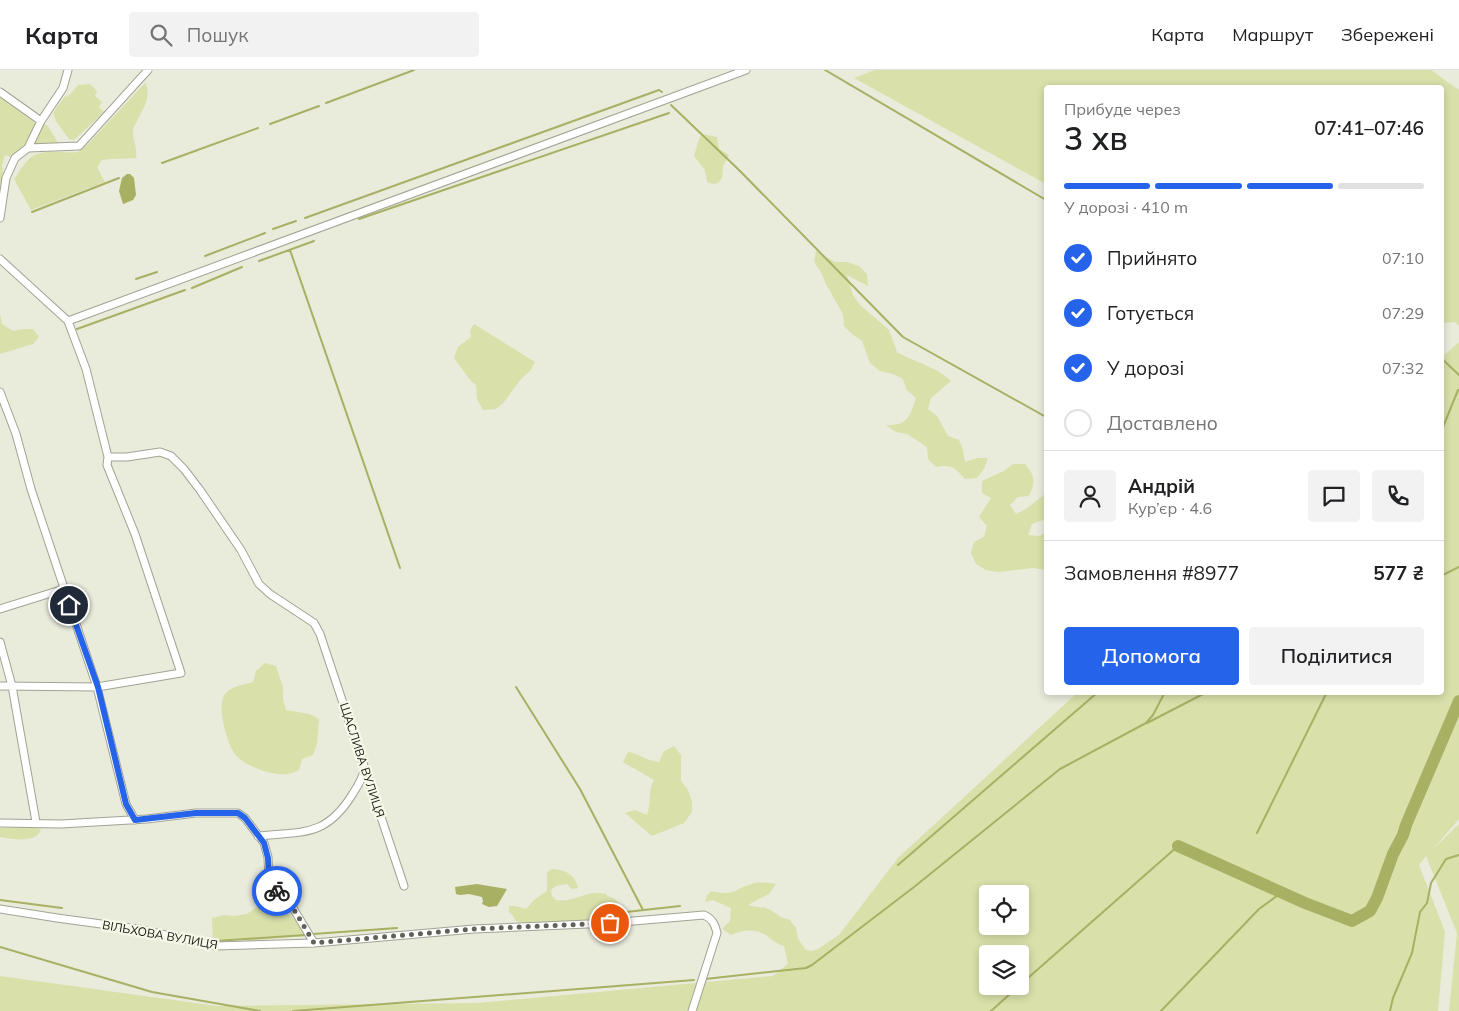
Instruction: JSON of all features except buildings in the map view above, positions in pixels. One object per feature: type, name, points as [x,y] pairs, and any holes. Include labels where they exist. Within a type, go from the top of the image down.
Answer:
[{"type":"street","points":[[0,218],[6,178],[15,158],[28,148],[41,121],[63,88],[68,70]]},
{"type":"street","points":[[28,148],[78,146],[148,70]]},
{"type":"street","points":[[68,321],[746,70]]},
{"type":"street","points":[[0,92],[41,121]]},
{"type":"street","points":[[0,259],[68,321],[86,369],[108,457],[107,465],[135,534],[181,673],[98,687],[0,686]]},
{"type":"street","points":[[0,392],[16,434],[31,489],[98,687],[126,804],[135,820]]},
{"type":"street","name":"ЩАСЛИВА ВУЛИЦЯ","points":[[108,457],[126,457],[160,452],[170,456],[184,469],[200,490],[241,550],[259,584],[270,594],[314,623],[320,634],[404,886]]},
{"type":"street","points":[[0,609],[64,589]]},
{"type":"street","points":[[0,642],[12,686],[36,822]]},
{"type":"street","points":[[258,836],[307,832],[329,823],[363,778],[364,768]]},
{"type":"street","points":[[0,823],[36,822],[61,824],[135,820],[196,813],[238,813],[245,818],[264,843],[268,858],[269,880],[278,893],[293,908],[314,943]]},
{"type":"street","name":"ВІЛЬХОВА ВУЛИЦЯ","points":[[0,909],[138,929],[216,946],[314,943],[474,929],[610,923],[704,915],[714,923],[717,934],[692,1011]]},
{"type":"shaded area","points":[[875,70],[1431,70],[1459,90],[1459,326],[1455,322],[1444,323],[1444,85],[1044,85],[1044,183],[854,78]]},
{"type":"shaded area","points":[[145,83],[148,94],[147,99],[133,130],[136,158],[102,160],[97,167],[105,182],[31,210],[14,179],[26,162],[33,156],[45,152],[78,152],[88,144]]},
{"type":"shaded area","points":[[90,84],[97,91],[95,96],[102,102],[99,107],[104,112],[74,140],[69,139],[56,121],[53,113],[65,96],[68,97],[78,85]]},
{"type":"shaded area","points":[[0,96],[40,127],[44,124],[48,126],[58,143],[26,148],[11,157],[5,155],[2,166],[4,183],[0,184]]},
{"type":"shaded area","points":[[702,134],[717,137],[719,149],[729,155],[723,166],[722,178],[718,183],[707,182],[705,170],[694,156]]},
{"type":"shaded area","points":[[127,174],[134,178],[136,195],[133,200],[123,204],[119,191],[122,178]]},
{"type":"shaded area","points":[[816,251],[835,262],[847,262],[859,266],[867,274],[868,286],[847,275],[853,295],[860,305],[889,330],[897,352],[932,368],[951,381],[931,398],[928,409],[937,416],[948,436],[959,440],[965,462],[977,458],[988,458],[984,469],[977,478],[965,479],[952,467],[936,467],[928,459],[927,447],[907,434],[896,432],[886,425],[904,422],[910,415],[916,398],[907,390],[903,379],[880,371],[870,363],[862,341],[844,326],[843,314],[814,262]]},
{"type":"shaded area","points":[[0,314],[2,324],[13,331],[33,329],[39,337],[33,344],[0,354]]},
{"type":"shaded area","points":[[474,324],[535,362],[530,371],[496,409],[483,410],[477,399],[476,385],[469,379],[454,358],[458,347],[471,337],[470,330]]},
{"type":"shaded area","points":[[1459,342],[1459,819],[1433,849],[1459,824],[1459,1011],[1449,1011],[1457,933],[1426,856],[1419,865],[1445,932],[1438,1011],[0,1011],[0,976],[217,1006],[478,1003],[773,976],[788,964],[784,946],[763,933],[754,931],[745,931],[731,935],[722,929],[730,921],[731,908],[713,900],[705,902],[707,895],[712,891],[726,893],[755,883],[776,884],[769,894],[748,905],[766,908],[789,919],[796,928],[798,939],[806,950],[818,949],[839,935],[898,858],[1075,695],[1444,695],[1444,355]]},
{"type":"shaded area","points":[[1013,464],[1025,464],[1031,472],[1033,479],[1033,486],[1029,496],[1018,497],[1010,505],[1016,514],[1026,509],[1044,495],[1044,520],[1032,524],[1028,535],[1040,536],[1044,533],[1044,570],[1033,568],[998,572],[986,570],[976,564],[971,553],[974,542],[984,537],[987,526],[979,517],[991,498],[982,493],[982,481],[1004,471]]},
{"type":"shaded area","points":[[265,663],[276,666],[283,687],[283,699],[286,710],[309,714],[319,719],[317,744],[313,755],[302,759],[299,770],[289,774],[267,772],[239,758],[229,743],[224,726],[222,703],[224,695],[233,688],[253,682],[256,671]]},
{"type":"shaded area","points":[[674,746],[681,755],[681,781],[688,790],[692,801],[692,812],[684,823],[652,836],[625,813],[635,810],[647,815],[654,780],[623,762],[628,752],[659,762],[664,751]]},
{"type":"shaded area","points":[[0,828],[41,829],[35,837],[17,839],[0,837]]},
{"type":"shaded area","points":[[552,869],[561,870],[572,876],[578,888],[572,889],[567,884],[556,886],[551,890],[552,896],[556,900],[569,900],[592,893],[606,894],[617,901],[621,912],[629,917],[617,920],[594,918],[582,921],[537,925],[516,921],[509,912],[509,906],[526,909],[534,900],[547,891],[547,872]]},
{"type":"shaded area","points":[[477,884],[507,889],[497,906],[489,907],[482,904],[482,897],[456,894],[455,887]]},
{"type":"shaded area","points":[[272,905],[296,920],[305,934],[303,937],[247,941],[242,938],[213,943],[212,918],[224,915],[247,914],[257,907]]},
{"type":"waterway","points":[[326,103],[414,70]]},
{"type":"waterway","points":[[825,70],[1044,199]]},
{"type":"waterway","points":[[305,218],[659,90],[662,92]]},
{"type":"waterway","points":[[671,105],[739,170],[903,337],[1044,416]]},
{"type":"waterway","points":[[270,124],[319,106]]},
{"type":"waterway","points":[[359,219],[669,113]]},
{"type":"waterway","points":[[162,163],[258,128]]},
{"type":"waterway","points":[[32,212],[119,178]]},
{"type":"waterway","points":[[273,229],[296,221]]},
{"type":"waterway","points":[[205,256],[265,233]]},
{"type":"waterway","points":[[259,261],[314,241]]},
{"type":"waterway","points":[[290,250],[400,568]]},
{"type":"waterway","points":[[192,288],[242,267]]},
{"type":"waterway","points":[[136,279],[157,272]]},
{"type":"waterway","points":[[77,329],[185,290]]},
{"type":"waterway","points":[[1444,361],[1459,375]]},
{"type":"waterway","points":[[1444,425],[1458,390]]},
{"type":"waterway","points":[[1444,574],[1459,567]]},
{"type":"waterway","points":[[516,687],[580,789],[643,910]]},
{"type":"waterway","points":[[898,865],[1095,695]]},
{"type":"waterway","points":[[705,979],[806,968],[812,965],[914,887],[1060,769],[1146,723],[1153,715],[1163,695]]},
{"type":"waterway","points":[[1147,723],[1201,695]]},
{"type":"waterway","points":[[1257,833],[1326,695]]},
{"type":"waterway","points":[[1178,846],[1305,903],[1352,921],[1370,911],[1377,898],[1393,854],[1403,835],[1459,701]]},
{"type":"waterway","points":[[1029,977],[1178,846]]},
{"type":"waterway","points":[[1390,1011],[1393,998],[1412,953],[1420,912],[1427,903],[1431,883],[1446,859],[1459,855]]},
{"type":"waterway","points":[[1161,1011],[1259,909],[1281,893]]},
{"type":"waterway","points":[[0,900],[62,908]]},
{"type":"waterway","points":[[626,912],[680,906]]},
{"type":"waterway","points":[[313,934],[397,928]]},
{"type":"waterway","points":[[216,941],[305,935]]},
{"type":"waterway","points":[[0,947],[152,992],[260,1011]]},
{"type":"waterway","points":[[293,1011],[694,980]]},
{"type":"waterway","points":[[991,1011],[1009,995]]},
{"type":"way so far","points":[[277,891],[293,908],[314,943],[474,929],[610,923]]},
{"type":"route","points":[[69,605],[98,687],[126,804],[135,820],[196,813],[238,813],[245,818],[264,843],[268,858],[269,880],[277,891]]}]
